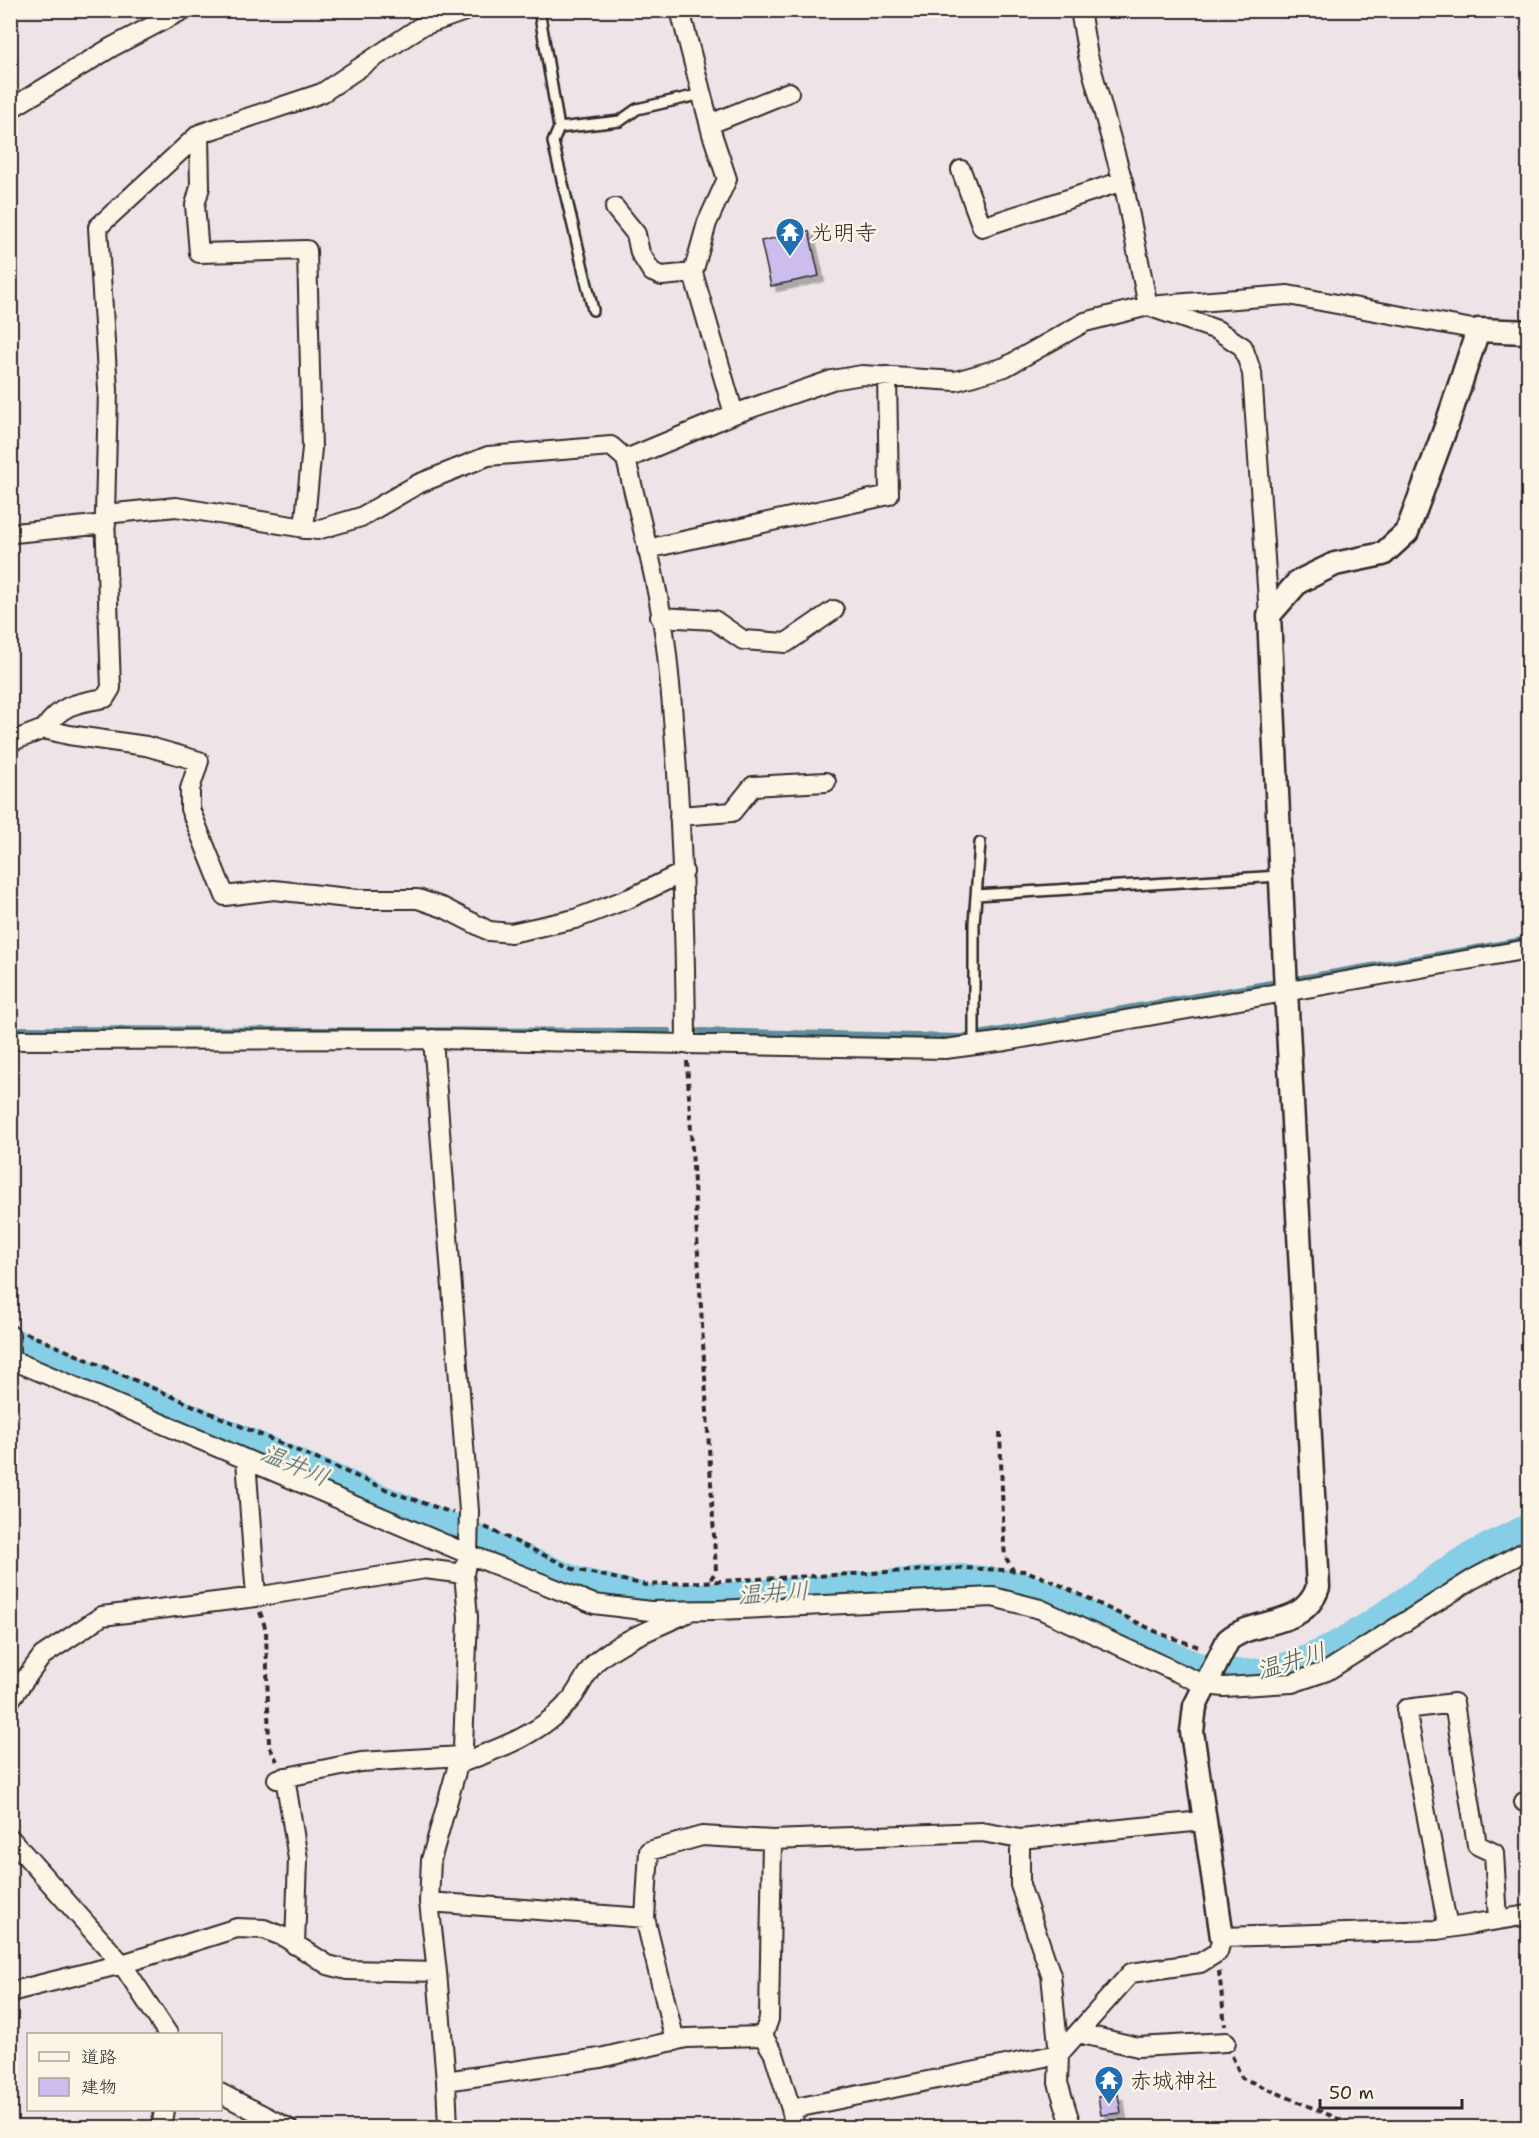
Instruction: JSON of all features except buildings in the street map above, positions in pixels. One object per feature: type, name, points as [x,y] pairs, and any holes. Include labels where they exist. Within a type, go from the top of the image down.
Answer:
[{"type":"street","points":[[10,109],[112,47],[183,10]]},
{"type":"street","points":[[10,742],[44,729],[55,714],[72,704],[105,698],[111,688],[106,519],[108,390],[98,227],[199,134],[322,93],[416,19],[468,10]]},
{"type":"street","points":[[680,10],[727,179],[706,223],[693,273],[734,414]]},
{"type":"street","points":[[1080,10],[1088,56],[1123,181],[1148,306]]},
{"type":"street","points":[[710,124],[789,92]]},
{"type":"street","points":[[199,134],[200,187],[195,205],[199,253],[308,250],[312,448],[304,529]]},
{"type":"street","points":[[961,170],[982,227],[1123,181]]},
{"type":"street","points":[[615,208],[636,234],[640,253],[652,272],[662,276],[693,273]]},
{"type":"street","points":[[626,459],[734,414],[832,380],[862,375],[956,381],[1005,367],[1085,322],[1148,306],[1288,295],[1478,330],[1528,332]]},
{"type":"street","points":[[1148,306],[1217,330],[1243,347],[1252,373],[1269,615],[1280,876],[1318,1587],[1314,1599],[1304,1610],[1291,1618],[1236,1634],[1219,1655],[1196,1706],[1192,1732],[1220,1944]]},
{"type":"street","points":[[1269,615],[1298,582],[1335,564],[1383,554],[1407,532],[1447,424],[1478,330]]},
{"type":"street","points":[[647,549],[889,495],[887,376]]},
{"type":"street","points":[[10,531],[14,533],[176,507],[317,530],[361,518],[418,484],[488,456],[611,446],[626,459],[647,549],[667,654],[684,872],[686,1042]]},
{"type":"street","points":[[660,617],[714,620],[743,640],[786,643],[834,610]]},
{"type":"street","points":[[44,729],[69,735],[146,746],[199,761],[190,789],[190,809],[225,896],[274,891],[357,899],[418,899],[444,908],[489,931],[511,933],[575,918],[630,898],[684,872]]},
{"type":"street","points":[[679,816],[732,812],[753,786],[826,782]]},
{"type":"street","points":[[10,1040],[433,1039],[686,1042],[945,1049],[974,1046],[1528,949]]},
{"type":"street","points":[[433,1039],[469,1522],[469,1551],[464,1574],[468,1617],[459,1760],[431,1860],[429,1902],[437,1972],[448,2127]]},
{"type":"street","points":[[16,1333],[11,1360],[594,1604],[650,1611],[993,1597],[1040,1609],[1224,1687],[1292,1683],[1327,1671],[1473,1579],[1528,1550]]},
{"type":"street","points":[[246,1460],[256,1597]]},
{"type":"street","points":[[10,1700],[42,1656],[102,1616],[256,1597],[425,1569],[464,1574]]},
{"type":"street","points":[[295,1945],[298,1860],[281,1778],[361,1762],[459,1760],[507,1745],[544,1724],[571,1699],[596,1662],[616,1647],[694,1610]]},
{"type":"street","points":[[1449,1928],[1406,1709],[1454,1703],[1477,1845],[1494,1853],[1498,1920]]},
{"type":"street","points":[[675,2041],[645,1918],[649,1851],[702,1836],[772,1840],[982,1832],[1020,1839],[1203,1821]]},
{"type":"street","points":[[10,1838],[122,1964],[167,2033]]},
{"type":"street","points":[[1020,1839],[1020,1885],[1051,1975],[1059,2054],[1058,2083],[1072,2127]]},
{"type":"street","points":[[772,1840],[769,2019],[764,2036],[774,2054],[795,2127]]},
{"type":"street","points":[[429,1902],[645,1918]]},
{"type":"street","points":[[791,2109],[1059,2054],[1131,1973],[1200,1963],[1220,1944],[1449,1928],[1528,1915]]},
{"type":"street","points":[[10,1992],[122,1964],[237,1928],[264,1929],[328,1965],[347,1970],[437,1972]]},
{"type":"street","points":[[1078,2033],[1138,2047],[1226,2042]]},
{"type":"street","points":[[446,2081],[600,2058],[675,2041],[764,2036]]},
{"type":"street","points":[[222,2093],[288,2127]]},
{"type":"street","points":[[161,2127],[164,2111]]},
{"type":"lane","points":[[539,10],[559,128],[553,141],[593,310]]},
{"type":"lane","points":[[559,128],[620,121],[637,109],[702,94]]},
{"type":"lane","points":[[974,1046],[976,895],[980,843]]},
{"type":"lane","points":[[976,895],[1280,876]]},
{"type":"path","points":[[686,1042],[716,1571],[708,1583]]},
{"type":"path","points":[[16,1333],[397,1494],[469,1522],[573,1569],[646,1585],[964,1568],[1013,1570],[1041,1576],[1161,1634],[1219,1655]]},
{"type":"path","points":[[1000,1432],[1005,1556],[1013,1570]]},
{"type":"path","points":[[256,1597],[266,1630],[269,1746],[281,1778]]},
{"type":"path","points":[[1220,1944],[1226,2042],[1242,2078],[1360,2127]]},
{"type":"waterway","points":[[1301,978],[1528,939]]},
{"type":"waterway","points":[[700,1031],[961,1037],[1271,983]]},
{"type":"waterway","points":[[10,1029],[669,1031]]},
{"type":"waterway","name":"温井川","points":[[10,1344],[574,1583],[652,1602],[738,1598],[960,1581],[994,1584],[1038,1595],[1192,1667],[1228,1676],[1264,1675],[1299,1665],[1334,1649],[1368,1630],[1460,1566],[1528,1531]]},
{"type":"place","name":"光明寺","points":[[790,258]]},
{"type":"place","name":"赤城神社","points":[[1109,2106]]}]
